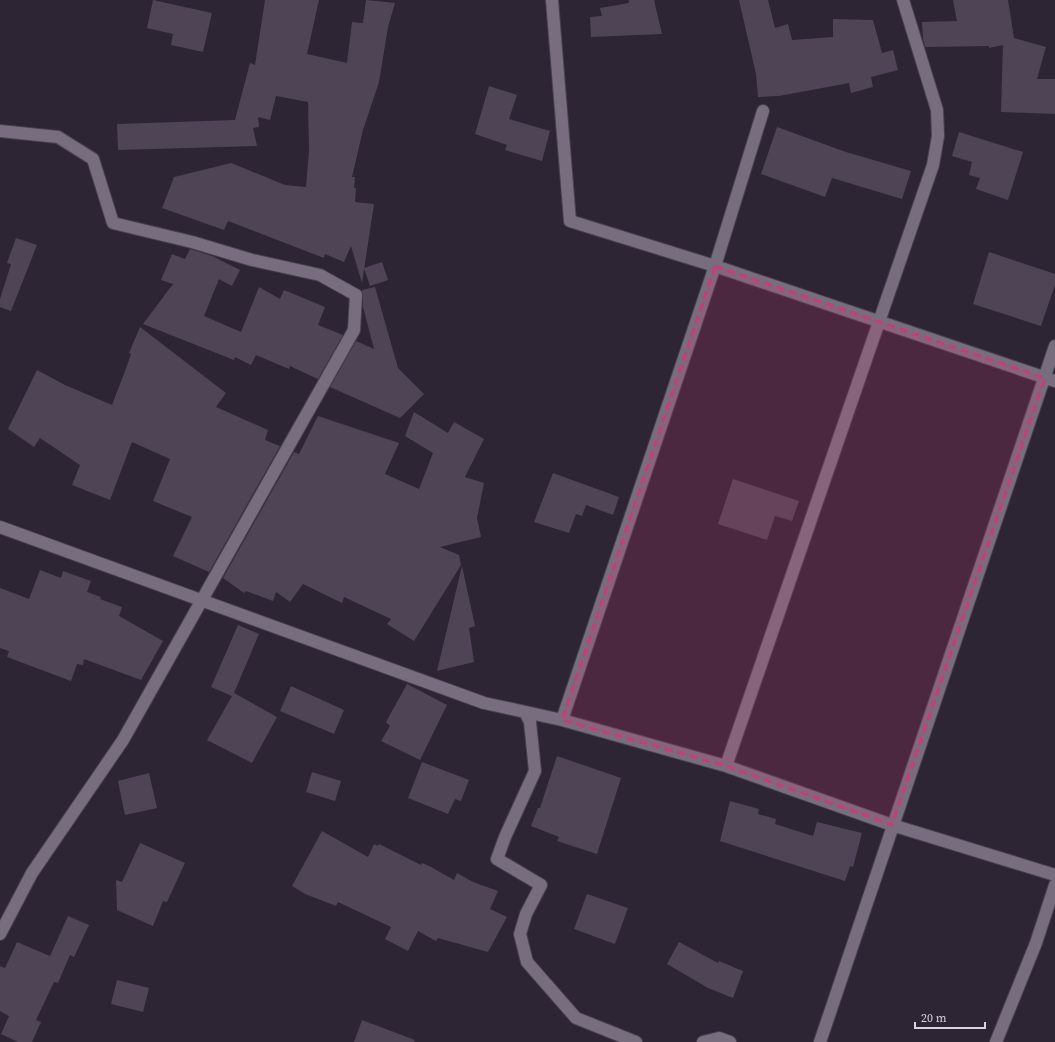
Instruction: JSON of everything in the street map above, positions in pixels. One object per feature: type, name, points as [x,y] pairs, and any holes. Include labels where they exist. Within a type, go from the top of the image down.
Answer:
[{"type":"street","points":[[552,0],[570,221],[715,266],[1050,380]]},
{"type":"street","points":[[726,766],[933,165],[938,136],[937,110],[903,0]]},
{"type":"street","points":[[562,720],[715,266],[763,111]]},
{"type":"street","points":[[0,131],[58,137],[93,159],[113,223],[192,242],[252,260],[320,275],[356,295],[354,330],[123,740],[32,873],[0,934]]},
{"type":"street","points":[[820,1042],[892,824],[1050,380],[1055,346]]},
{"type":"street","points":[[0,527],[484,702],[562,720],[726,766],[892,824],[1055,876]]},
{"type":"street","points":[[525,712],[530,722],[535,771],[505,837],[497,859],[541,885],[526,914],[520,934],[527,962],[576,1018],[636,1042]]},
{"type":"street","points":[[996,1042],[1036,943],[1055,885]]},
{"type":"street","points":[[703,1042],[719,1038],[730,1042]]},
{"type":"highlighted area","points":[[715,266],[1045,378],[892,825],[726,766],[562,720]]},
{"type":"building","points":[[153,0],[212,13],[203,52],[171,45],[173,34],[147,28]]},
{"type":"building","points":[[265,0],[319,0],[307,54],[347,63],[352,22],[363,23],[366,0],[395,3],[388,27],[379,82],[363,130],[352,177],[355,177],[355,202],[374,204],[362,283],[351,246],[344,262],[325,254],[324,258],[228,221],[224,230],[162,208],[174,177],[231,163],[285,185],[306,187],[309,151],[308,102],[276,96],[270,120],[258,117],[259,127],[253,128],[257,146],[118,150],[117,124],[235,120],[250,63],[255,65]]},
{"type":"building","points":[[629,0],[654,0],[662,34],[591,37],[590,17],[602,16],[600,8],[629,3]]},
{"type":"building","points":[[739,0],[768,0],[775,28],[788,24],[792,40],[833,37],[833,19],[873,20],[882,53],[893,50],[898,70],[871,77],[873,87],[851,93],[849,83],[779,96],[758,97],[756,74]]},
{"type":"building","points":[[953,0],[1008,0],[1014,38],[1046,47],[1037,79],[1055,79],[1055,114],[1001,112],[1003,45],[989,48],[989,46],[925,47],[922,22],[957,21]]},
{"type":"building","points":[[489,86],[517,95],[509,119],[550,131],[542,161],[505,150],[507,145],[475,134]]},
{"type":"building","points":[[777,127],[846,152],[911,171],[902,199],[832,178],[825,197],[761,174]]},
{"type":"building","points":[[959,132],[1023,152],[1008,200],[976,189],[980,178],[969,175],[972,162],[952,156]]},
{"type":"building","points":[[16,238],[37,245],[11,311],[0,307],[0,299],[11,264],[7,263]]},
{"type":"building","points":[[190,249],[212,256],[240,270],[232,286],[219,279],[204,316],[241,332],[259,287],[280,299],[284,290],[325,307],[318,325],[343,335],[318,379],[290,366],[289,369],[256,355],[251,365],[235,357],[234,360],[143,324],[173,284],[161,280],[172,254],[185,259]]},
{"type":"building","points":[[989,252],[1055,274],[1055,285],[1041,326],[973,304]]},
{"type":"building","points":[[382,262],[388,280],[370,286],[364,268]]},
{"type":"building","points":[[375,287],[398,368],[424,394],[400,418],[330,387],[356,341],[374,349],[363,307],[362,290]]},
{"type":"building","points":[[140,327],[226,393],[216,407],[268,430],[265,440],[280,446],[209,572],[173,556],[192,517],[153,501],[170,459],[132,442],[110,500],[72,485],[80,465],[40,438],[34,447],[8,429],[37,370],[65,385],[112,405],[131,354],[129,353]]},
{"type":"building","points":[[414,412],[448,433],[454,422],[484,439],[465,477],[484,483],[477,518],[481,537],[440,547],[459,555],[461,565],[414,641],[387,624],[391,619],[344,597],[342,603],[303,584],[290,602],[276,592],[273,601],[246,591],[244,593],[223,578],[294,452],[299,454],[318,416],[399,443],[385,474],[419,489],[433,453],[405,436]]},
{"type":"building","points":[[553,473],[619,497],[613,515],[586,505],[582,516],[576,514],[569,533],[534,522]]},
{"type":"building","points":[[733,479],[799,501],[792,521],[775,516],[767,540],[718,524]]},
{"type":"building","points":[[462,566],[475,626],[469,628],[474,662],[437,671]]},
{"type":"building","points":[[40,570],[61,578],[63,571],[91,581],[87,592],[101,597],[100,599],[122,607],[119,616],[163,641],[141,680],[84,659],[83,665],[77,664],[71,681],[7,657],[9,651],[0,648],[0,588],[29,599]]},
{"type":"building","points":[[238,625],[259,634],[234,693],[277,717],[252,763],[207,740],[232,696],[211,687]]},
{"type":"building","points":[[407,684],[447,705],[420,760],[381,741],[390,726],[386,722]]},
{"type":"building","points":[[291,686],[344,710],[334,734],[280,711]]},
{"type":"building","points":[[557,756],[621,778],[597,854],[557,841],[559,837],[531,826],[538,808],[540,808]]},
{"type":"building","points":[[422,762],[469,780],[461,801],[455,799],[448,814],[408,798]]},
{"type":"building","points":[[312,772],[341,781],[335,801],[306,792]]},
{"type":"building","points":[[149,773],[157,808],[125,815],[118,781]]},
{"type":"building","points":[[730,801],[759,809],[758,814],[776,819],[775,824],[813,836],[817,822],[862,833],[853,867],[850,866],[845,881],[720,841]]},
{"type":"building","points":[[322,831],[368,857],[374,844],[378,846],[379,844],[421,865],[422,863],[431,867],[454,880],[457,873],[473,882],[498,891],[490,909],[507,917],[488,952],[438,938],[436,941],[418,931],[408,951],[385,939],[391,927],[338,902],[336,906],[305,894],[292,886]]},
{"type":"building","points":[[140,843],[185,863],[167,902],[163,901],[153,926],[117,910],[116,880],[122,882]]},
{"type":"building","points":[[587,894],[628,908],[615,944],[574,929]]},
{"type":"building","points":[[68,916],[89,925],[74,957],[70,955],[58,983],[54,982],[36,1020],[41,1022],[32,1042],[18,1042],[1,1034],[9,1016],[0,1011],[0,966],[5,968],[17,942],[50,956]]},
{"type":"building","points":[[679,942],[718,963],[719,961],[743,971],[733,998],[708,988],[667,964]]},
{"type":"building","points":[[117,980],[149,988],[143,1012],[111,1004]]},
{"type":"building","points":[[362,1020],[415,1040],[414,1042],[354,1042]]}]
